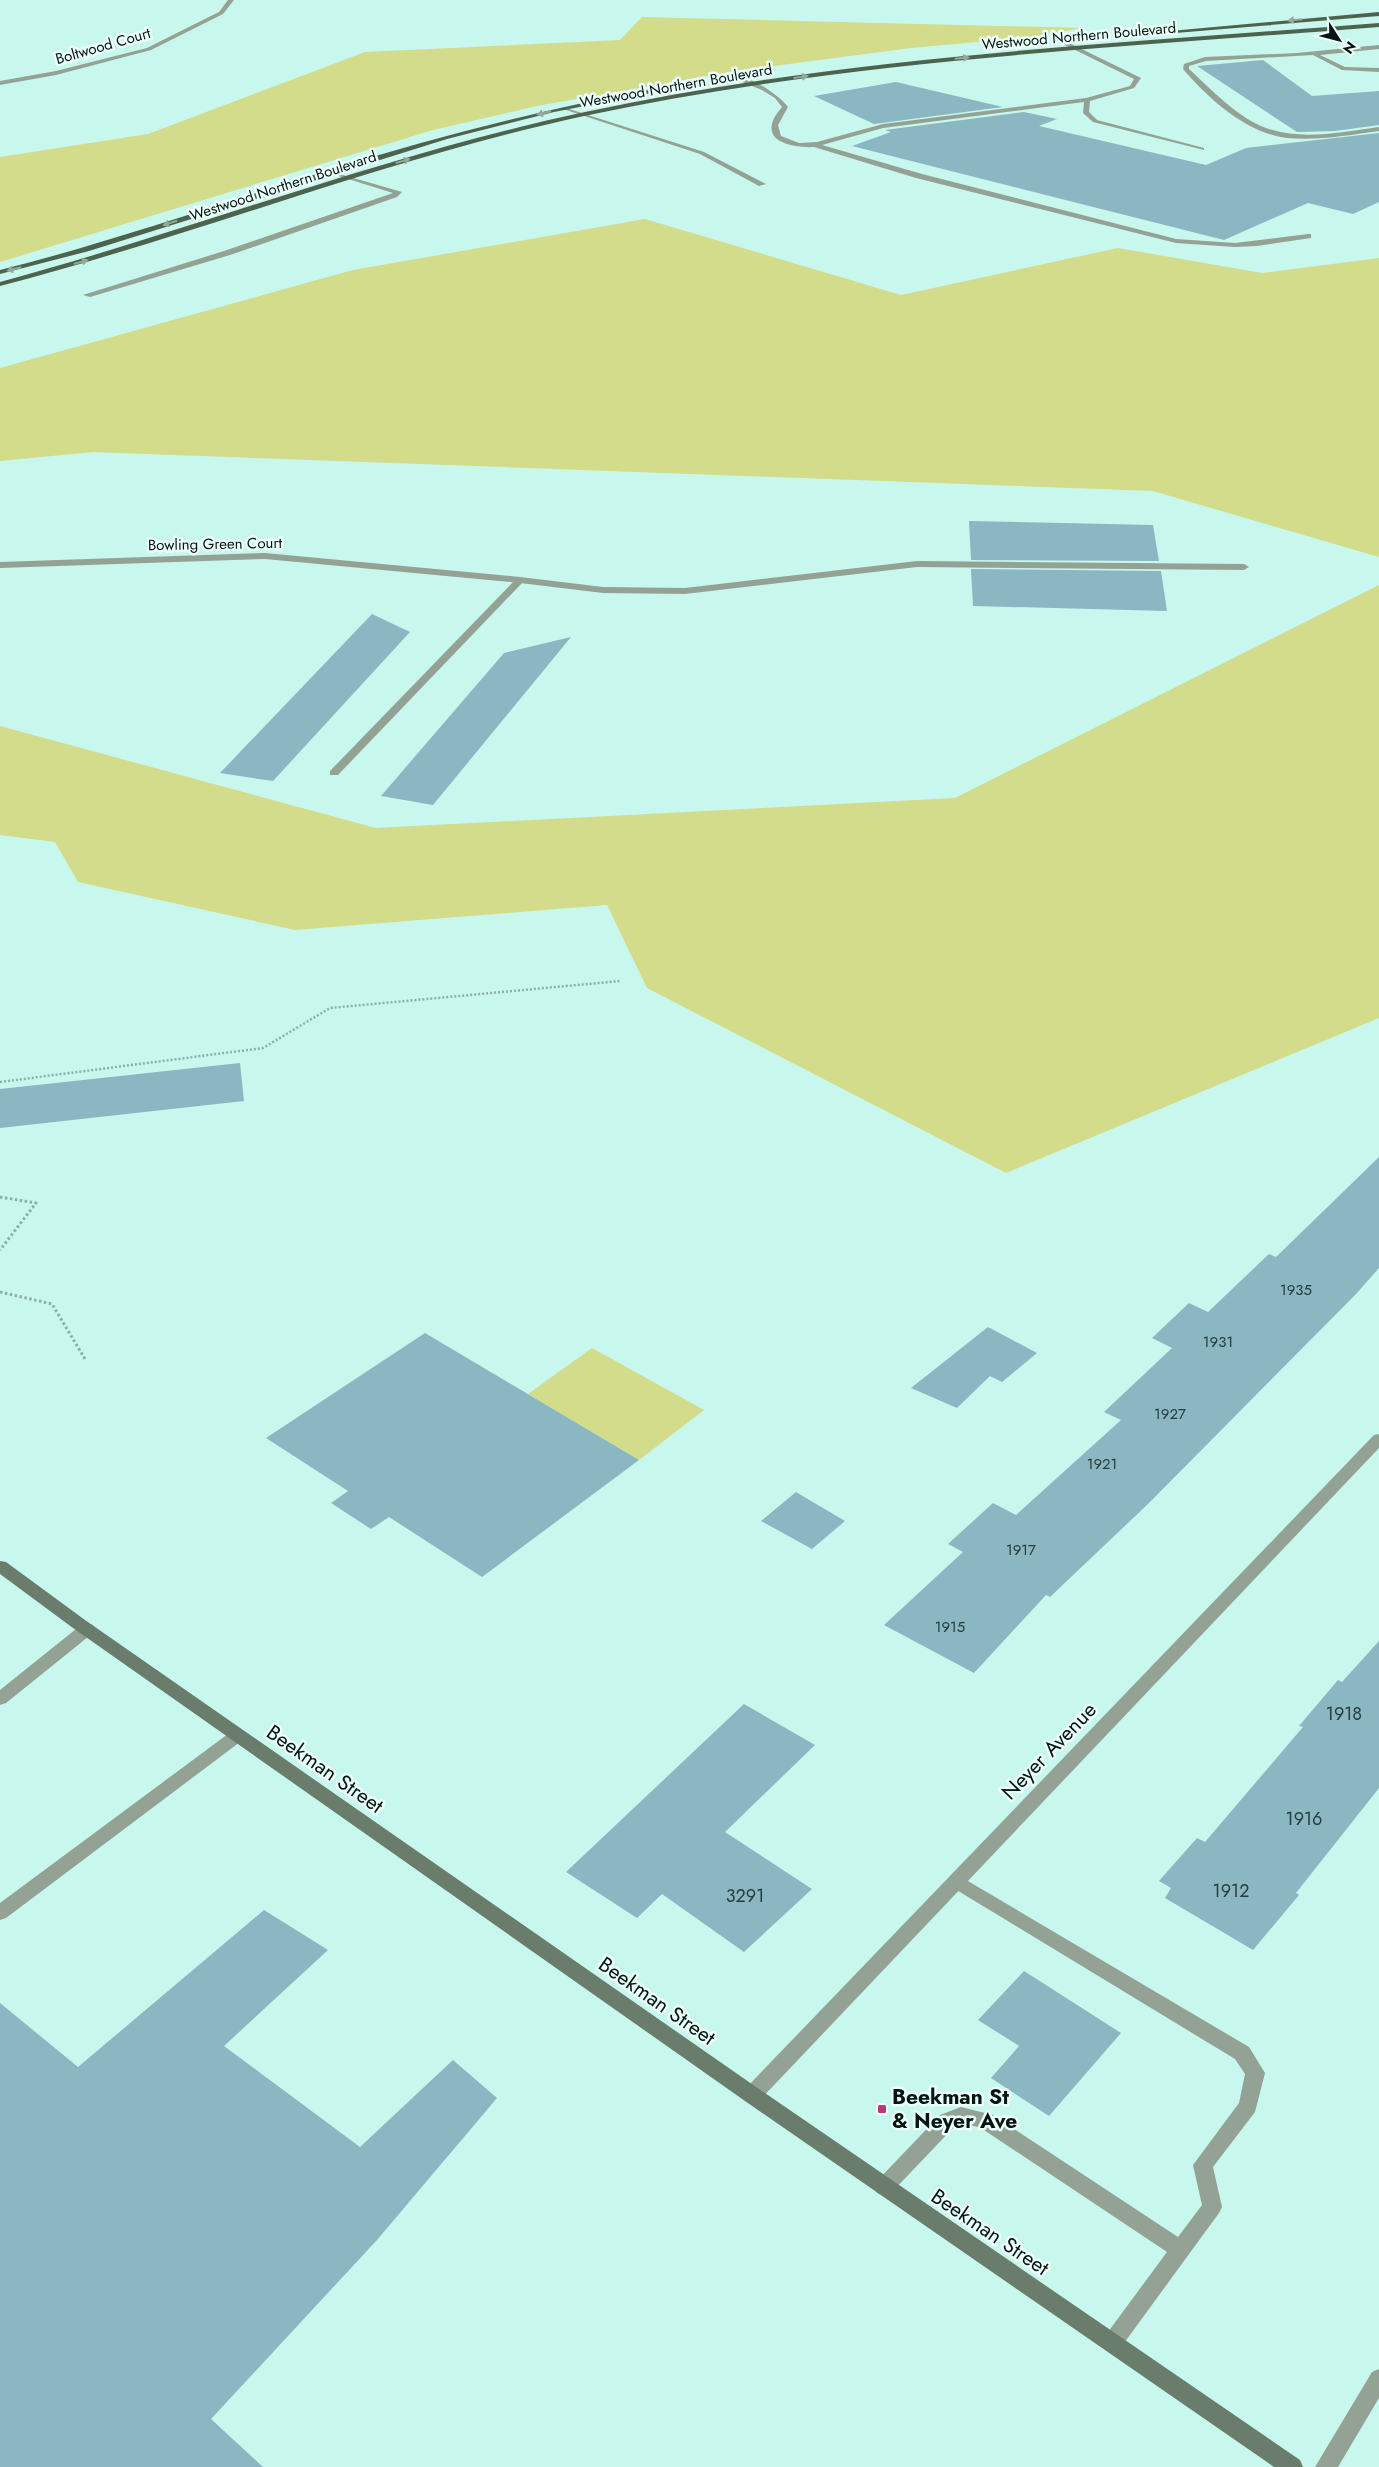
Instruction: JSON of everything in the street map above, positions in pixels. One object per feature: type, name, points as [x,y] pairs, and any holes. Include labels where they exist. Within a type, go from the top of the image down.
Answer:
[{"type":"main road","name":"Westwood Northern Boulevard","points":[[1139,34],[1379,14]]},
{"type":"main road","name":"Westwood Northern Boulevard","points":[[0,284],[145,243],[463,144],[584,114],[752,84],[941,60],[1379,25]]},
{"type":"main road","name":"Westwood Northern Boulevard","points":[[1051,42],[1080,40]]},
{"type":"main road","name":"Westwood Northern Boulevard","points":[[726,79],[754,75]]},
{"type":"main road","name":"Westwood Northern Boulevard","points":[[0,272],[110,242],[430,142],[565,108],[670,88]]},
{"type":"main road","name":"Beekman Street","points":[[0,1566],[752,2095],[1292,2467]]},
{"type":"street","name":"Boltwood Court","points":[[0,83],[56,73],[149,49],[221,13],[231,0]]},
{"type":"street","points":[[817,146],[857,131],[883,126],[938,121],[990,111],[1087,100],[1132,87],[1138,78],[1060,41]]},
{"type":"street","points":[[1379,47],[1314,53],[1205,59],[1190,62],[1186,65],[1186,69],[1234,110],[1257,126],[1274,133],[1311,136],[1379,129]]},
{"type":"street","points":[[1314,53],[1331,66],[1341,70],[1353,72],[1379,70]]},
{"type":"street","points":[[735,78],[752,84],[776,97],[785,106],[773,124],[778,137],[792,144],[817,146],[919,176],[1176,241],[1235,245],[1257,244],[1308,236]]},
{"type":"street","points":[[1087,100],[1086,113],[1095,121],[1202,149]]},
{"type":"street","points":[[565,108],[702,152],[762,184]]},
{"type":"street","points":[[87,295],[227,254],[394,196],[398,192],[331,172]]},
{"type":"street","name":"Bowling Green Court","points":[[0,565],[265,556],[520,580],[603,590],[685,591],[917,564],[1244,567]]},
{"type":"street","points":[[334,773],[520,580]]},
{"type":"street","name":"Neyer Avenue","points":[[752,2095],[1379,1439]]},
{"type":"street","points":[[0,1699],[87,1629]]},
{"type":"street","points":[[0,1913],[238,1735]]},
{"type":"street","points":[[956,1880],[1242,2053],[1255,2073],[1248,2106],[1203,2164],[1212,2207],[1112,2343]]},
{"type":"street","points":[[884,2187],[947,2121],[960,2115],[986,2121],[1181,2250]]},
{"type":"street","points":[[1326,2467],[1379,2379]]},
{"type":"path","points":[[0,1082],[263,1048],[330,1008],[620,981]]},
{"type":"path","points":[[0,1196],[36,1203],[0,1250]]},
{"type":"path","points":[[0,1292],[52,1304],[85,1358]]},
{"type":"green space","points":[[642,17],[1083,28],[1031,37],[911,48],[735,71],[537,106],[433,130],[0,262],[0,157],[148,134],[365,52],[620,40]]},
{"type":"green space","points":[[645,219],[901,295],[1118,248],[1262,273],[1379,258],[1379,557],[1153,491],[93,452],[0,461],[0,368],[353,270]]},
{"type":"green space","points":[[1379,585],[1379,1018],[1006,1173],[647,988],[607,905],[295,930],[78,882],[55,842],[0,835],[0,726],[376,828],[955,798]]},
{"type":"green space","points":[[592,1348],[704,1410],[639,1460],[528,1394]]},
{"type":"building","points":[[1263,60],[1312,96],[1379,91],[1379,125],[1335,131],[1297,132],[1197,66]]},
{"type":"building","points":[[896,82],[1003,107],[874,124],[814,96]]},
{"type":"building","points":[[1024,112],[1057,119],[1039,126],[1206,165],[1246,148],[1379,133],[1379,202],[1353,214],[1308,203],[1224,240],[852,146],[891,132],[885,130]]},
{"type":"building","points":[[969,521],[1153,525],[1159,561],[971,560]]},
{"type":"building","points":[[971,569],[1161,571],[1167,611],[973,606]]},
{"type":"building","points":[[372,614],[410,632],[273,781],[220,773]]},
{"type":"building","points":[[571,637],[433,805],[381,796],[504,653]]},
{"type":"building","points":[[240,1063],[244,1101],[0,1128],[0,1089]]},
{"type":"building","points":[[1379,1157],[1379,1268],[1357,1293],[1148,1504],[1050,1597],[1046,1595],[974,1673],[884,1625],[963,1552],[948,1544],[993,1503],[1016,1515],[1121,1420],[1104,1412],[1172,1348],[1152,1338],[1189,1303],[1208,1312],[1269,1254],[1276,1257]]},
{"type":"building","points":[[988,1327],[1037,1353],[1002,1382],[990,1376],[957,1408],[911,1388]]},
{"type":"building","points":[[425,1333],[639,1460],[482,1577],[389,1517],[371,1529],[331,1503],[348,1491],[266,1438]]},
{"type":"building","points":[[796,1492],[845,1521],[812,1549],[761,1521]]},
{"type":"building","points":[[1379,1641],[1379,1788],[1296,1893],[1299,1895],[1253,1950],[1165,1898],[1171,1888],[1159,1881],[1197,1838],[1205,1842],[1303,1727],[1299,1726],[1338,1680],[1342,1682]]},
{"type":"building","points":[[744,1704],[815,1745],[725,1832],[812,1889],[744,1952],[662,1894],[637,1918],[566,1872]]},
{"type":"building","points":[[264,1910],[328,1950],[224,2046],[360,2147],[453,2060],[497,2098],[377,2240],[211,2419],[263,2467],[0,2467],[0,2003],[78,2067]]},
{"type":"building","points":[[1024,1971],[1121,2033],[1049,2116],[991,2078],[1019,2046],[978,2020]]},
{"type":"place","name":"Beekman St & Neyer Ave","points":[[882,2109]]}]
